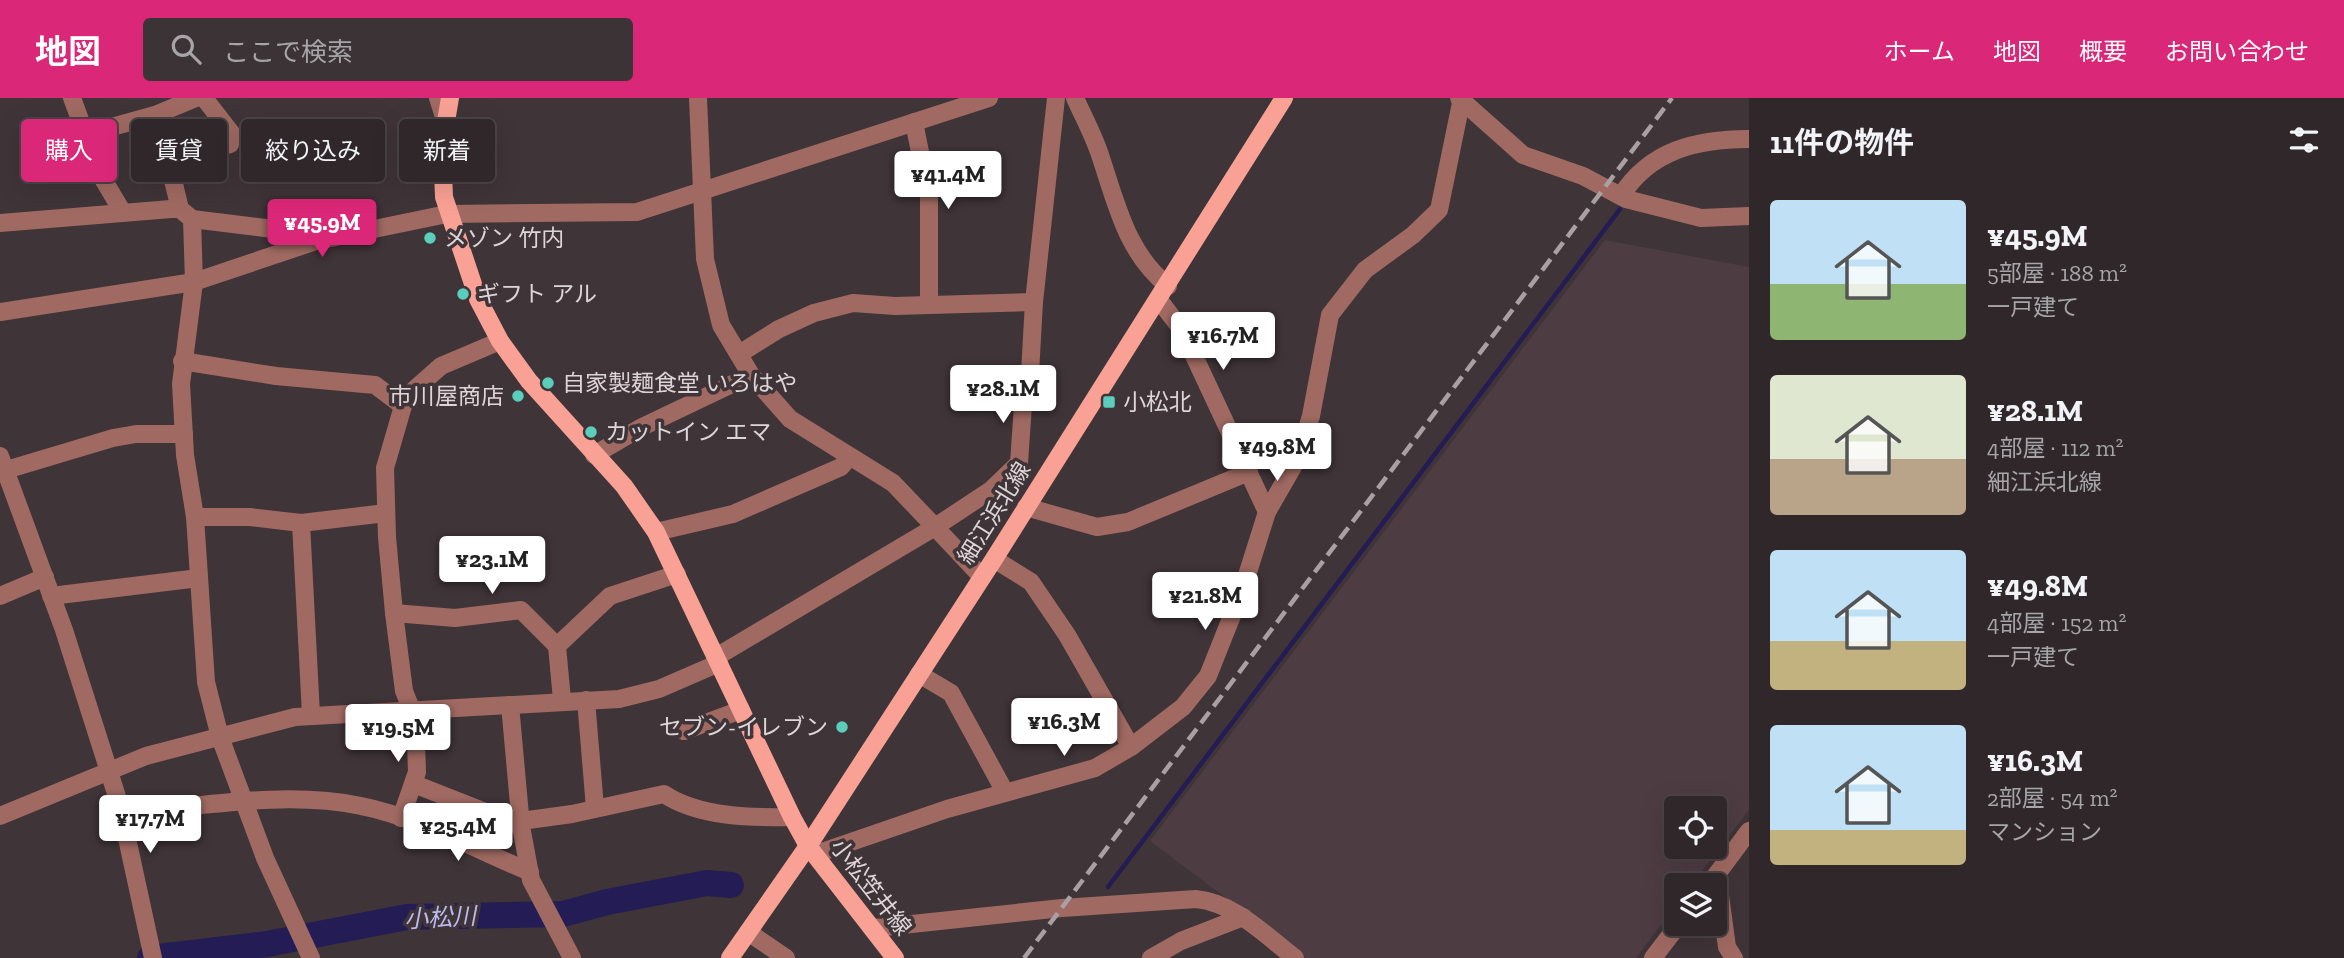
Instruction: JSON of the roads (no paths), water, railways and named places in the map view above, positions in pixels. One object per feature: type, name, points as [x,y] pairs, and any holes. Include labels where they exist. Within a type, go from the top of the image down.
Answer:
[{"type":"main road","name":"小松笠井線","points":[[445,119],[450,98]]},
{"type":"main road","name":"細江浜北線","points":[[730,958],[812,850],[919,674],[1164,293],[1284,98]]},
{"type":"main road","name":"小松笠井線","points":[[443,182],[447,214],[478,299],[500,341],[529,381],[624,486],[656,533],[792,817],[812,850],[895,958]]},
{"type":"street","points":[[72,98],[78,119]]},
{"type":"street","points":[[117,126],[155,115],[196,98]]},
{"type":"street","points":[[204,98],[232,134],[232,140],[230,144],[175,160],[171,172],[186,214],[194,282],[182,361],[184,434],[195,517],[206,682],[220,737],[265,858],[308,952]]},
{"type":"street","points":[[438,98],[445,119]]},
{"type":"street","points":[[698,98],[705,259],[711,294],[721,325],[751,375],[790,419],[893,483],[982,577]]},
{"type":"street","points":[[0,312],[194,282],[316,241],[447,214],[628,214],[989,98]]},
{"type":"street","points":[[2,813],[146,756],[312,715],[639,696],[717,660],[991,490],[1019,463],[1023,405],[1029,391],[1034,302],[1056,98]]},
{"type":"street","points":[[1075,98],[1101,156],[1132,246],[1164,293],[1267,512]]},
{"type":"street","points":[[1460,99],[1523,155],[1583,176],[1621,197],[1701,218],[1749,216]]},
{"type":"street","points":[[812,850],[1094,768],[1131,747],[1183,707],[1208,676],[1243,588],[1267,512],[1298,458],[1311,416],[1330,315],[1365,270],[1413,235],[1440,210],[1460,99]]},
{"type":"street","points":[[914,122],[929,197],[929,304]]},
{"type":"street","points":[[1621,197],[1634,176],[1677,149],[1699,141],[1749,139]]},
{"type":"street","points":[[105,182],[122,211]]},
{"type":"street","points":[[0,223],[122,211],[186,214],[290,231],[316,241]]},
{"type":"street","points":[[739,354],[779,329],[840,305],[1034,302]]},
{"type":"street","points":[[401,818],[414,784],[417,763],[412,711],[404,691],[394,613],[386,513],[386,468],[403,406],[415,389],[441,366],[500,341]]},
{"type":"street","points":[[182,361],[276,376],[375,385],[403,406]]},
{"type":"street","points":[[594,455],[642,427],[751,375]]},
{"type":"street","points":[[153,954],[121,813],[64,630],[3,463],[136,434],[184,434]]},
{"type":"street","points":[[656,533],[733,514],[841,467],[849,457]]},
{"type":"street","points":[[1026,507],[1097,527],[1128,522],[1249,472]]},
{"type":"street","points":[[195,517],[250,517],[301,523],[386,513]]},
{"type":"street","points":[[301,523],[312,715]]},
{"type":"street","points":[[994,559],[1031,582],[1067,635],[1131,747]]},
{"type":"street","points":[[557,646],[610,596],[677,574]]},
{"type":"street","points":[[0,596],[45,577]]},
{"type":"street","points":[[51,596],[199,578]]},
{"type":"street","points":[[394,613],[455,618],[521,610],[557,646],[562,700]]},
{"type":"street","points":[[919,674],[951,693],[1006,792]]},
{"type":"street","points":[[586,700],[595,808]]},
{"type":"street","points":[[510,705],[521,823],[531,880],[572,958]]},
{"type":"street","points":[[684,731],[741,710]]},
{"type":"street","points":[[414,784],[521,823],[664,794],[680,803],[725,813],[792,817]]},
{"type":"street","points":[[121,813],[287,798],[361,806],[401,818],[530,872]]},
{"type":"street","points":[[1718,873],[1749,831]]},
{"type":"street","points":[[874,928],[1179,899],[1213,901],[1243,917],[1295,958]]},
{"type":"street","points":[[1151,958],[1181,941],[1243,917]]},
{"type":"street","points":[[748,932],[786,958]]},
{"type":"street","points":[[1653,958],[1670,936]]},
{"type":"street","points":[[1726,936],[1727,947],[1734,958]]},
{"type":"waterway","points":[[1108,887],[1620,209]]},
{"type":"waterway","name":"小松川","points":[[150,958],[267,944],[407,917],[563,914],[607,902],[707,883],[731,885]]},
{"type":"railway","points":[[1024,958],[1672,98]]},
{"type":"place","name":"メゾン 竹内","points":[[430,238]]},
{"type":"place","name":"ギフト アル","points":[[463,294]]},
{"type":"place","name":"自家製麺食堂 いろはや","points":[[548,383]]},
{"type":"place","name":"市川屋商店","points":[[518,396]]},
{"type":"place","name":"小松北","points":[[1109,402]]},
{"type":"place","name":"カットイン エマ","points":[[591,432]]},
{"type":"place","name":"セブン-イレブン","points":[[842,727]]}]
